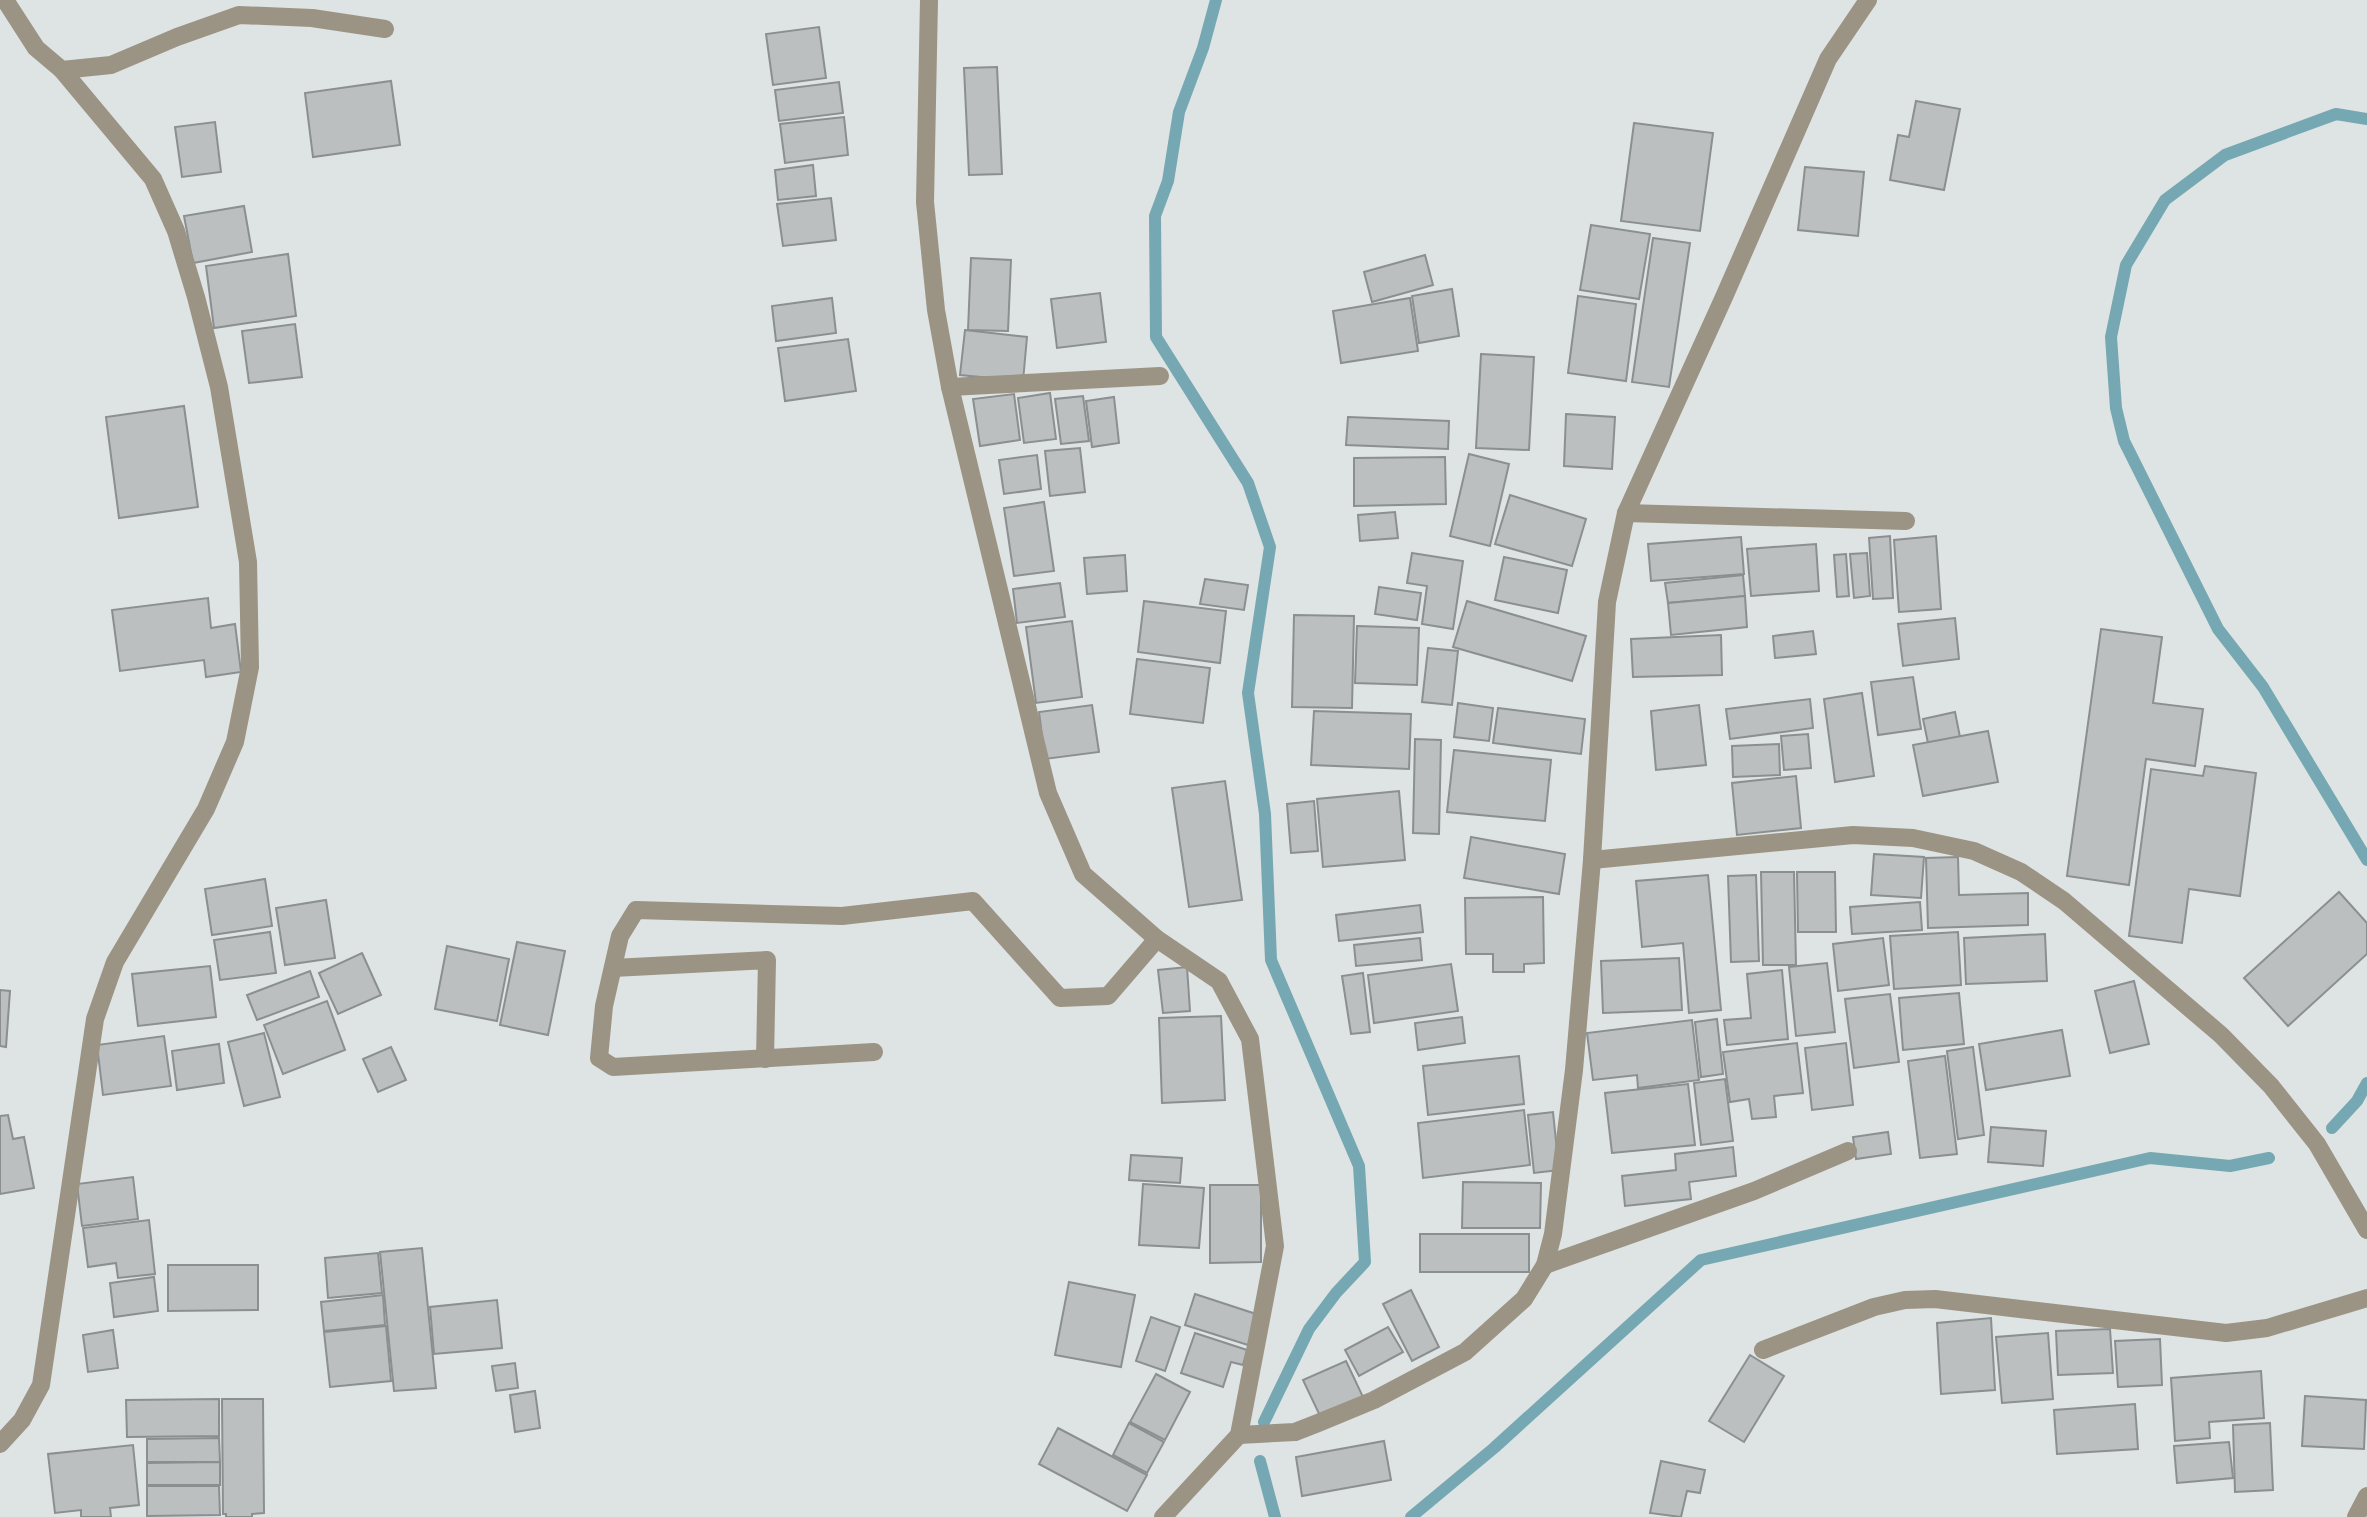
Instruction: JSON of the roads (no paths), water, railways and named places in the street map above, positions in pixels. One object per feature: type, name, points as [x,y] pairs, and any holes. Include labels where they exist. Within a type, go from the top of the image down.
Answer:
[{"type":"street","points":[[0,1444],[22,1420],[41,1385],[95,1019],[115,962],[206,809],[235,742],[250,667],[248,562],[242,525],[219,387],[180,244],[153,179],[62,70],[36,48],[5,0]]},
{"type":"street","points":[[929,0],[925,202],[936,310],[950,387],[1048,793],[1083,874],[1157,939],[1219,981],[1250,1039],[1275,1245],[1239,1435],[1163,1517]]},
{"type":"street","points":[[1239,1435],[1276,1434],[1306,1427],[1374,1400],[1465,1352],[1524,1299],[1545,1265],[1553,1234],[1572,1084],[1592,860],[1607,602],[1626,513],[1730,285],[1828,59],[1868,0]]},
{"type":"street","points":[[62,70],[111,65],[239,15],[312,18],[385,29]]},
{"type":"street","points":[[950,387],[1160,376]]},
{"type":"street","points":[[1626,513],[1906,520]]},
{"type":"street","points":[[1592,860],[1853,835],[1913,838],[1974,851],[2021,872],[2064,901],[2221,1035],[2271,1086],[2318,1144],[2367,1230]]},
{"type":"street","points":[[874,1052],[614,1067],[598,1058],[604,1006],[620,936],[636,910],[842,916],[973,901],[1060,998],[1108,996],[1157,939]]},
{"type":"street","points":[[613,968],[767,960],[765,1059]]},
{"type":"street","points":[[1545,1265],[1754,1191],[1848,1151]]},
{"type":"street","points":[[1763,1350],[1874,1307],[1905,1300],[1935,1299],[2226,1333],[2267,1328],[2367,1298]]},
{"type":"street","points":[[2356,1517],[2367,1496]]},
{"type":"waterway","points":[[1216,0],[1203,48],[1179,112],[1168,181],[1155,216],[1156,337],[1248,483],[1270,547],[1248,693],[1265,814],[1271,960],[1359,1166],[1365,1262],[1336,1293],[1309,1329],[1264,1422]]},
{"type":"waterway","points":[[2367,119],[2336,114],[2225,155],[2165,200],[2126,265],[2111,337],[2116,408],[2124,441],[2218,629],[2263,687],[2367,860]]},
{"type":"waterway","points":[[2332,1128],[2357,1101],[2367,1083]]},
{"type":"waterway","points":[[1411,1517],[1494,1448],[1701,1260],[2150,1158],[2230,1166],[2269,1158]]},
{"type":"waterway","points":[[1260,1461],[1275,1517]]}]
